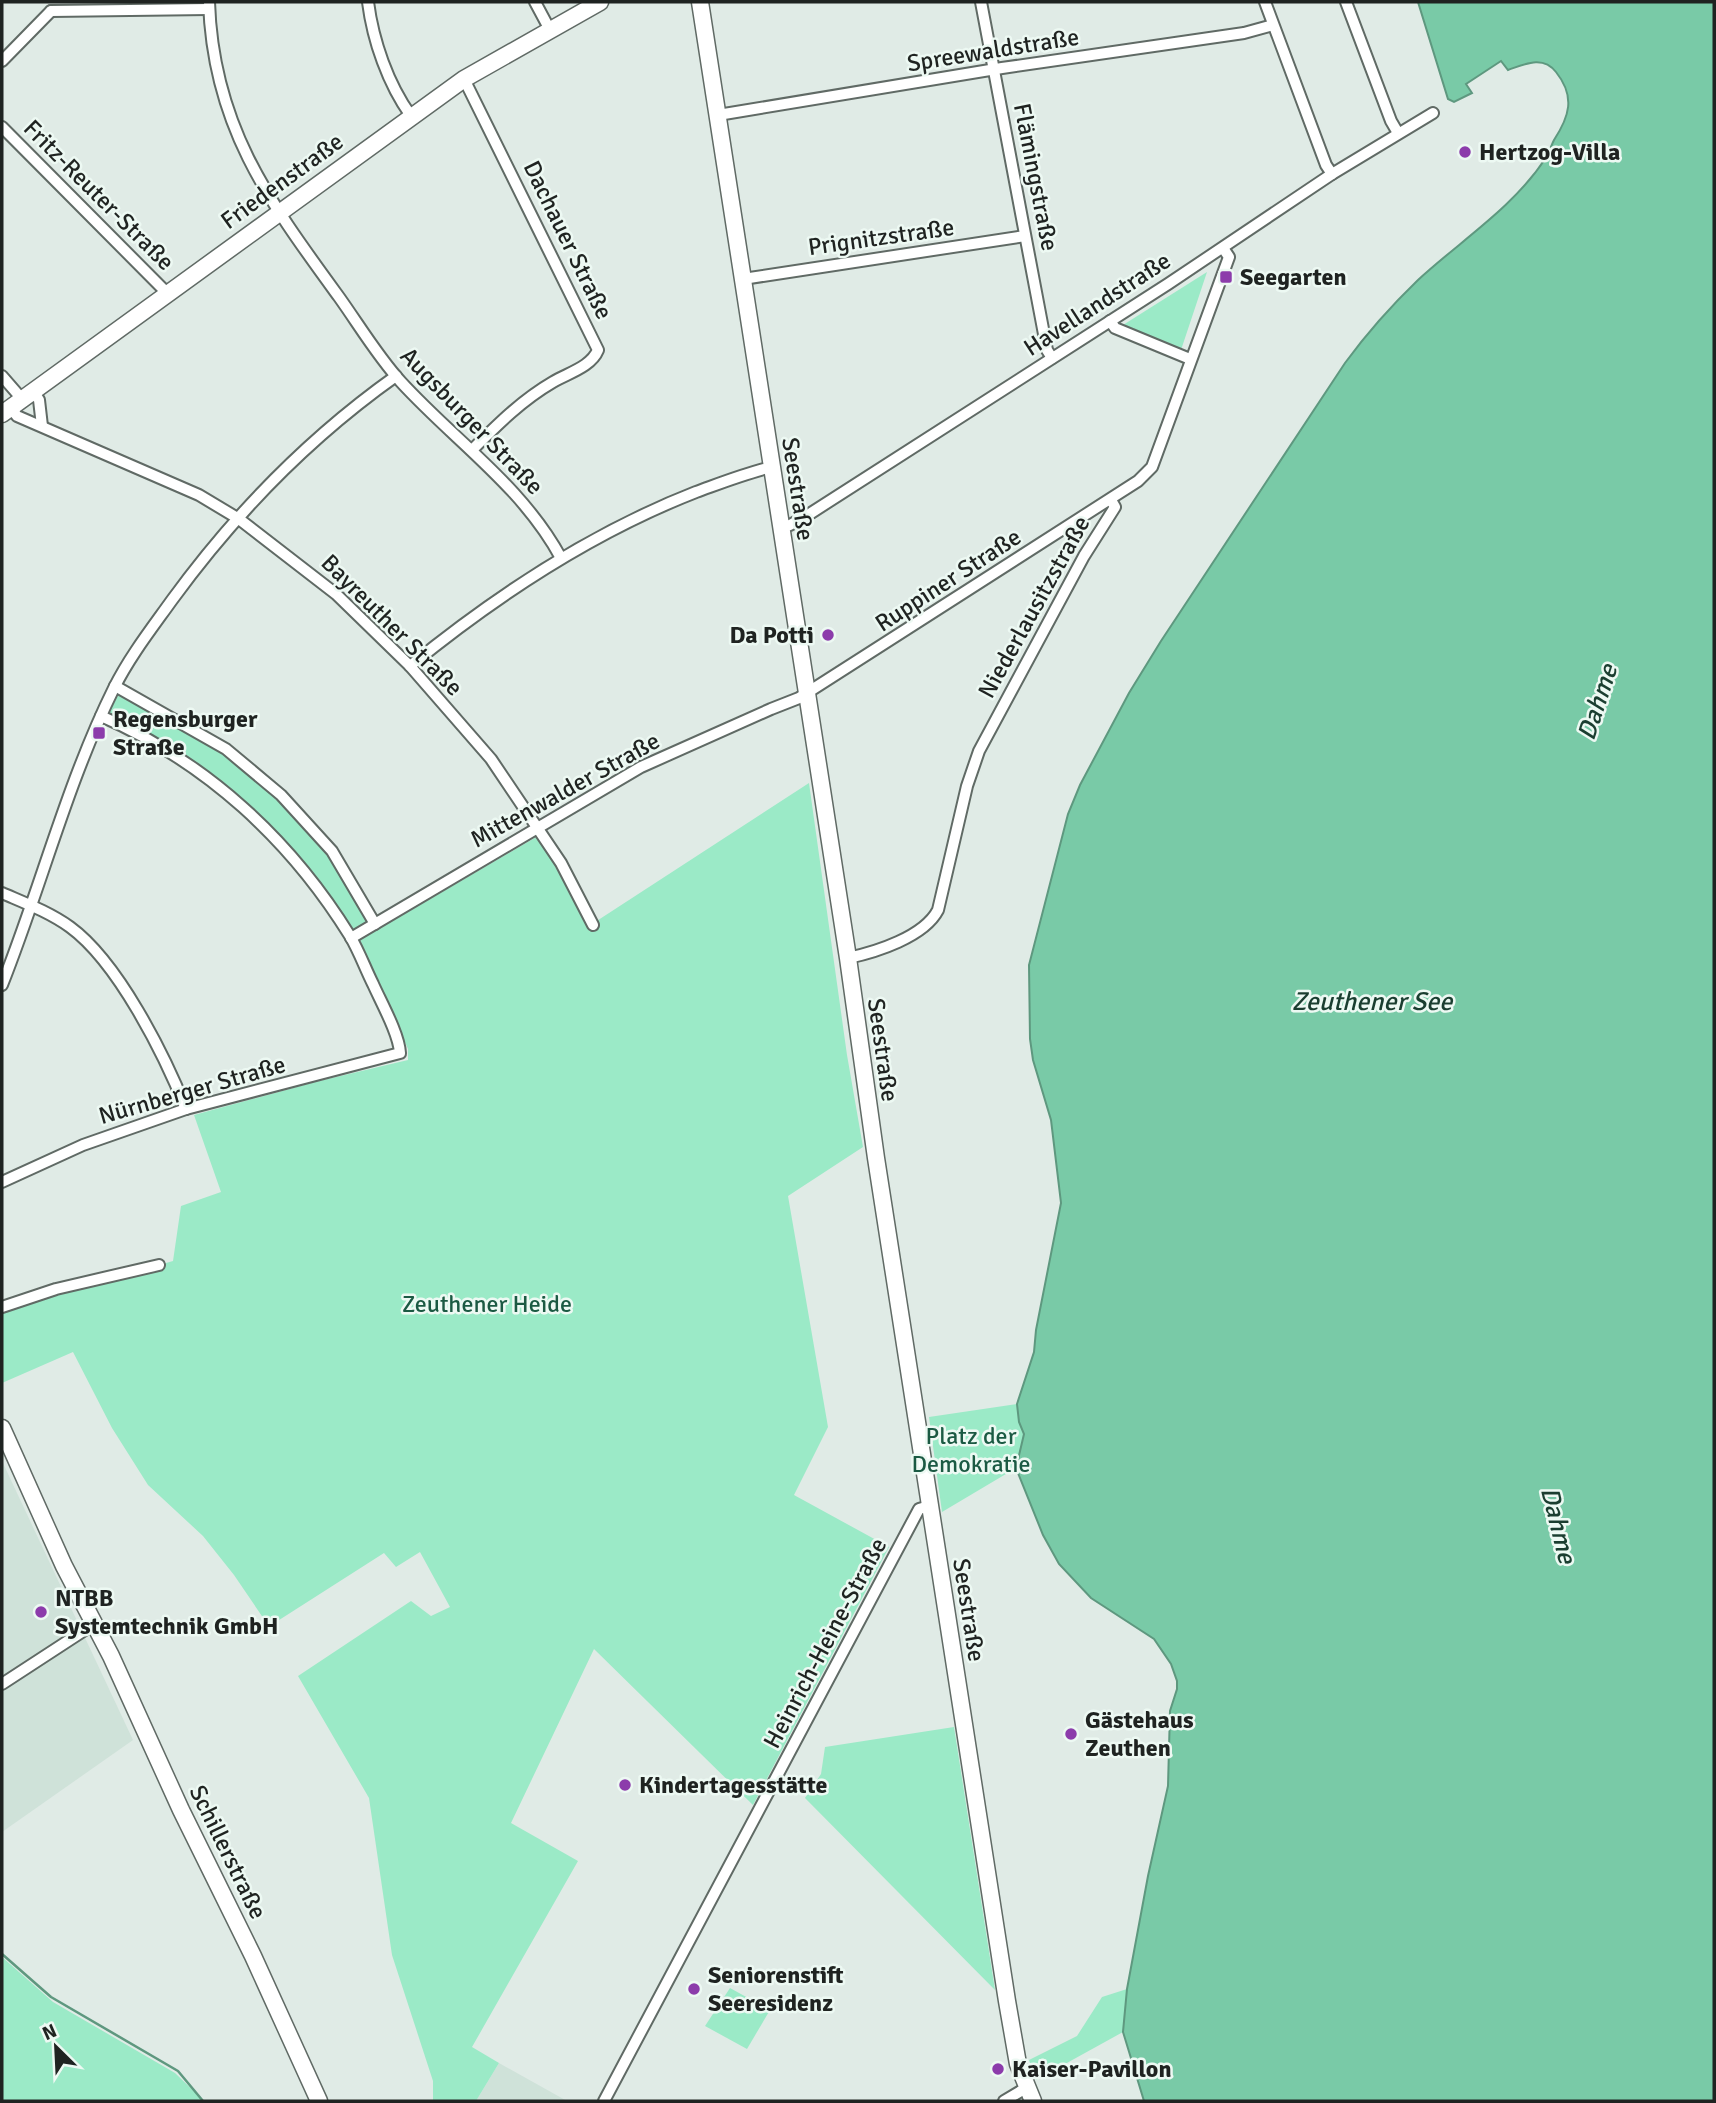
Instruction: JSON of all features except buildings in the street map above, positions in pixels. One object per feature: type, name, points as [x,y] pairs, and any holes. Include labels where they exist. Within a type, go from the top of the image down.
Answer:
[{"type":"main road","name":"Friedenstraße","points":[[17,403],[464,79],[600,2]]},
{"type":"main road","name":"Seestraße","points":[[700,2],[1013,2039],[1018,2064],[1030,2095]]},
{"type":"main road","name":"Schillerstraße","points":[[2,1428],[64,1566],[278,2008],[319,2101]]},
{"type":"street","points":[[368,2],[382,56],[411,116]]},
{"type":"street","points":[[535,2],[550,30]]},
{"type":"street","name":"Flämingstraße","points":[[981,2],[1047,350],[1052,358]]},
{"type":"street","points":[[1265,2],[1326,165],[1332,174]]},
{"type":"street","points":[[1346,2],[1398,133]]},
{"type":"street","points":[[2,61],[49,6],[81,12],[209,5]]},
{"type":"street","name":"Augsburger Straße","points":[[209,5],[217,69],[227,109],[248,161],[278,212],[396,376],[514,491],[561,558]]},
{"type":"street","name":"Spreewaldstraße","points":[[718,115],[1252,32],[1273,25]]},
{"type":"street","name":"Dachauer Straße","points":[[464,79],[598,346],[595,356],[589,362],[512,410],[472,450]]},
{"type":"street","name":"Havellandstraße","points":[[781,527],[803,518],[1223,248],[1332,174],[1433,113]]},
{"type":"street","name":"Fritz-Reuter-Straße","points":[[2,127],[167,293]]},
{"type":"street","name":"Prignitzstraße","points":[[743,279],[1026,236]]},
{"type":"street","name":"Niederlausitzstraße","points":[[848,958],[884,947],[932,922],[938,910],[971,772],[979,751],[1084,556],[1115,507],[1111,500],[1138,481],[1152,467],[1228,257],[1223,248]]},
{"type":"street","points":[[1110,321],[1115,328],[1190,359]]},
{"type":"street","points":[[2,376],[17,403],[39,400],[42,426]]},
{"type":"street","points":[[2,985],[82,761],[115,686],[175,596],[203,559],[239,519],[285,470],[330,428],[359,402],[396,376]]},
{"type":"street","name":"Bayreuther Straße","points":[[17,403],[17,416],[199,495],[239,519],[336,594],[410,666],[491,759],[561,863],[593,925]]},
{"type":"street","points":[[410,666],[488,606],[561,558],[652,510],[772,467]]},
{"type":"street","name":"Ruppiner Straße","points":[[807,694],[1111,500]]},
{"type":"street","points":[[115,686],[226,749],[281,795],[332,851],[375,924]]},
{"type":"street","name":"Mittenwalder Straße","points":[[351,938],[641,768],[807,694]]},
{"type":"street","points":[[101,716],[184,761],[215,782],[258,819],[290,852],[351,938]]},
{"type":"street","points":[[2,893],[31,904],[70,927],[96,951],[114,974],[167,1064],[186,1108]]},
{"type":"street","name":"Nürnberger Straße","points":[[2,1182],[83,1145],[186,1108],[400,1054],[381,1002],[351,938]]},
{"type":"street","points":[[2,1307],[56,1289],[159,1265]]},
{"type":"street","name":"Heinrich-Heine-Straße","points":[[604,2101],[919,1509],[929,1506]]},
{"type":"street","points":[[2,1684],[94,1624]]},
{"type":"street","points":[[1004,2101],[1030,2095]]},
{"type":"shaded area","points":[[2,1461],[133,1740],[2,1832]]},
{"type":"shaded area","points":[[499,2063],[567,2101],[476,2101]]},
{"type":"green space","points":[[1207,272],[1181,350],[1123,325]]},
{"type":"green space","points":[[119,693],[200,737],[237,762],[270,791],[329,855],[368,921],[361,928],[352,930],[309,869],[278,834],[223,782],[109,713]]},
{"type":"green space","name":"Zeuthener Heide","points":[[809,783],[847,1055],[863,1147],[788,1196],[828,1427],[794,1495],[889,1547],[753,1805],[594,1649],[511,1823],[578,1861],[472,2047],[499,2063],[476,2101],[433,2101],[433,2081],[392,1955],[369,1798],[298,1676],[411,1601],[431,1616],[450,1607],[420,1552],[396,1567],[384,1553],[268,1625],[203,1536],[148,1485],[112,1428],[73,1352],[2,1383],[2,1312],[173,1261],[181,1206],[221,1192],[194,1115],[408,1060],[408,1049],[360,940],[538,836],[589,926]]},
{"type":"green space","name":"Platz der Demokratie","points":[[1017,1404],[1019,1422],[1024,1434],[1016,1468],[942,1512],[929,1417]]},
{"type":"green space","points":[[954,1727],[995,1990],[805,1798],[821,1774],[825,1747]]},
{"type":"green space","points":[[2,1957],[53,2002],[175,2073],[204,2101],[2,2101]]},
{"type":"green space","points":[[730,1988],[770,2010],[747,2049],[705,2026]]},
{"type":"green space","points":[[1127,1989],[1123,2032],[1036,2080],[1029,2060],[1077,2036],[1102,1997]]},
{"type":"water","name":"Zeuthener See","points":[[1418,2],[1714,2],[1714,2101],[1144,2101],[1123,2032],[1127,1989],[1168,1786],[1170,1711],[1177,1681],[1171,1664],[1154,1639],[1091,1598],[1059,1564],[1043,1535],[1016,1468],[1024,1434],[1019,1422],[1017,1404],[1034,1352],[1061,1203],[1051,1120],[1033,1060],[1030,1039],[1029,965],[1068,814],[1080,785],[1129,693],[1345,363],[1408,290],[1518,193],[1545,159],[1566,115],[1568,98],[1562,81],[1551,67],[1540,62],[1508,70],[1501,61],[1466,84],[1472,93],[1454,102],[1448,99]]},
{"type":"waterway","points":[[2,1954],[51,1997],[178,2071],[203,2101]]},
{"type":"place","name":"Hertzog-Villa","points":[[1465,152]]},
{"type":"place","name":"Seegarten","points":[[1226,277]]},
{"type":"place","name":"Da Potti","points":[[828,635]]},
{"type":"place","name":"Regensburger Straße","points":[[99,733]]},
{"type":"place","name":"NTBB Systemtechnik GmbH","points":[[41,1612]]},
{"type":"place","name":"Gästehaus Zeuthen","points":[[1071,1734]]},
{"type":"place","name":"Kindertagesstätte","points":[[625,1785]]},
{"type":"place","name":"Seniorenstift Seeresidenz","points":[[694,1989]]},
{"type":"place","name":"Kaiser-Pavillon","points":[[998,2069]]},
{"type":"water label","name":"Dahme","points":[[1597,702]]},
{"type":"water label","name":"Dahme","points":[[1559,1525]]}]
